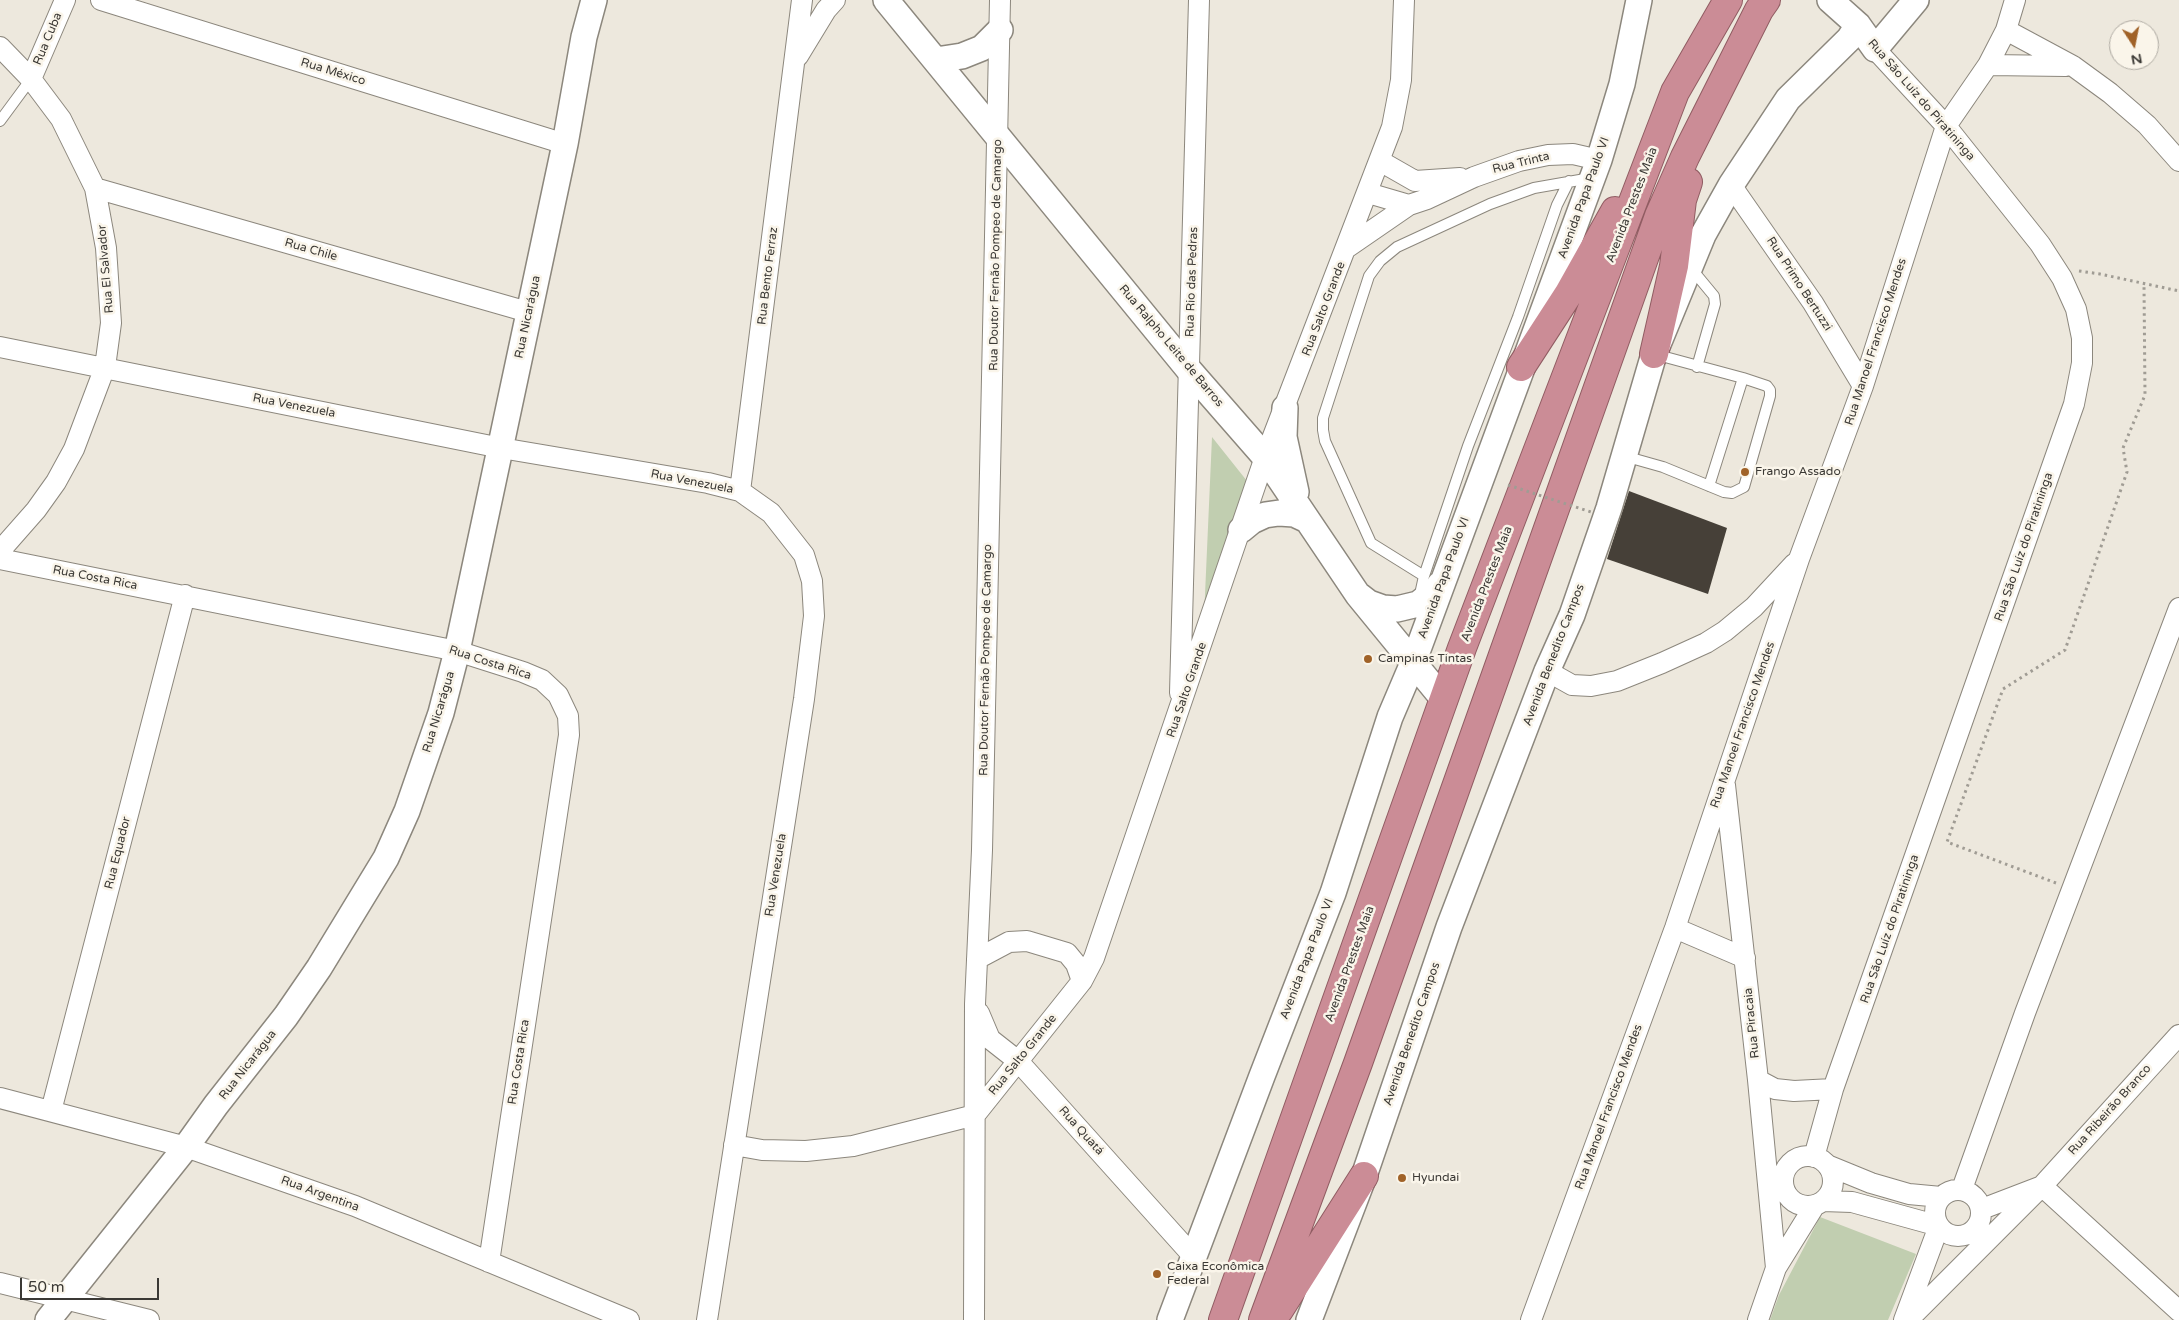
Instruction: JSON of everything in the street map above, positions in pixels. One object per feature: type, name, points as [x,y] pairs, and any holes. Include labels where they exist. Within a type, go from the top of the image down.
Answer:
[{"type":"highway","name":"Avenida Prestes Maia","points":[[1223,1320],[1444,700],[1675,92],[1728,0]]},
{"type":"highway","points":[[1263,1320],[1358,1063],[1660,216],[1685,157],[1763,5]]},
{"type":"highway","points":[[1521,367],[1568,293],[1623,198],[1675,92]]},
{"type":"highway","points":[[1654,354],[1674,266],[1682,200],[1714,102]]},
{"type":"highway","points":[[1273,1320],[1364,1176]]},
{"type":"street","name":"Rua Cuba","points":[[31,79],[65,0]]},
{"type":"street","name":"Rua México","points":[[101,0],[565,144]]},
{"type":"street","name":"Rua Nicarágua","points":[[48,1320],[186,1147],[320,968],[386,858],[407,811],[441,713],[457,651],[565,144],[584,37],[594,0]]},
{"type":"street","name":"Rua Bento Ferraz","points":[[740,491],[796,60],[802,0]]},
{"type":"street","name":"Rua Bento Ferraz","points":[[796,60],[834,0]]},
{"type":"street","name":"Rua Ralpho Leite de Barros","points":[[886,0],[1189,370],[1265,457],[1358,594],[1444,700]]},
{"type":"street","name":"Rua Doutor Fernão Pompeo de Camargo","points":[[974,1320],[975,1004],[982,850],[1000,0]]},
{"type":"street","name":"Rua Rio das Pedras","points":[[1179,715],[1199,0]]},
{"type":"street","name":"Rua Salto Grande","points":[[976,1115],[1082,981],[1094,958],[1179,715],[1265,457],[1348,247],[1392,127],[1401,80],[1404,0]]},
{"type":"street","name":"Avenida Papa Paulo VI","points":[[1170,1320],[1333,893],[1390,717],[1413,663],[1433,578],[1521,367],[1587,173],[1622,84],[1639,0]]},
{"type":"street","name":"Rua São Luíz do Piratininga","points":[[1821,1161],[1833,1089],[2074,404],[2082,363],[2082,338],[2076,309],[2056,269],[2040,244],[1946,126],[1875,49],[1858,25],[1830,0]]},
{"type":"street","points":[[1858,25],[1860,0]]},
{"type":"street","points":[[1875,49],[1916,0]]},
{"type":"street","points":[[2010,11],[2073,66],[2147,125],[2179,161]]},
{"type":"street","name":"Rua Manoel Francisco Mendes","points":[[1531,1320],[1675,928],[1799,559],[1863,386],[1946,126],[1988,64],[2010,11]]},
{"type":"street","name":"Avenida Benedito Campos","points":[[1309,1320],[1364,1176],[1449,927],[1547,671],[1572,614],[1609,508],[1654,354],[1703,235],[1731,185],[1788,99],[1849,38],[1858,25]]},
{"type":"street","points":[[936,60],[962,56],[982,48],[1000,30]]},
{"type":"street","name":"Rua El Salvador","points":[[0,47],[31,79],[61,119],[94,188],[106,248],[111,323],[105,367],[74,449],[56,482],[36,510],[0,551]]},
{"type":"street","points":[[1988,64],[2073,66]]},
{"type":"street","points":[[1926,105],[1963,102]]},
{"type":"street","name":"Rua Trinta","points":[[1348,247],[1409,204],[1426,199],[1474,177],[1519,161],[1548,155],[1573,154],[1587,173]]},
{"type":"street","name":"Rua Trinta","points":[[1380,161],[1415,181],[1474,177]]},
{"type":"street","name":"Rua Primo Bertuzzi","points":[[1731,185],[1802,288],[1863,386]]},
{"type":"street","name":"Rua Chile","points":[[94,188],[528,312]]},
{"type":"street","points":[[1368,193],[1409,204]]},
{"type":"street","name":"Rua Venezuela","points":[[0,348],[105,367],[501,448],[708,483],[740,491],[771,513],[804,554],[812,581],[814,616],[804,698],[707,1320]]},
{"type":"street","points":[[1285,408],[1284,437],[1288,466],[1307,520]]},
{"type":"street","points":[[1241,530],[1265,515],[1279,513],[1294,514],[1307,520]]},
{"type":"street","name":"Rua Costa Rica","points":[[0,559],[457,651],[542,680],[558,695],[568,716],[569,735],[489,1262]]},
{"type":"street","points":[[1547,671],[1572,685],[1591,686],[1617,682],[1691,650],[1725,631],[1754,607],[1799,559]]},
{"type":"street","points":[[1358,594],[1370,603],[1383,608],[1397,609],[1418,604],[1435,592],[1433,578]]},
{"type":"street","name":"Rua Equador","points":[[52,1111],[184,596]]},
{"type":"street","points":[[1962,1189],[2072,889],[2179,608]]},
{"type":"street","name":"Rua Piracaia","points":[[1724,779],[1758,1080],[1776,1268]]},
{"type":"street","points":[[1675,928],[1745,958]]},
{"type":"street","points":[[977,959],[1009,942],[1027,941],[1067,953],[1076,964],[1082,981]]},
{"type":"street","name":"Rua Quatá","points":[[975,1004],[990,1038],[1018,1061],[1194,1256]]},
{"type":"street","name":"Rua Ribeirão Branco","points":[[1908,1320],[2042,1186],[2179,1035]]},
{"type":"street","points":[[1758,1080],[1775,1089],[1794,1091],[1833,1089]]},
{"type":"street","name":"Rua Argentina","points":[[0,1098],[186,1147],[355,1206],[489,1262],[608,1316],[629,1320]]},
{"type":"street","points":[[734,1145],[762,1150],[806,1151],[853,1146],[976,1115]]},
{"type":"street","points":[[1904,1320],[1939,1226],[1935,1211],[1941,1197],[1954,1189],[1962,1189],[1975,1196],[1982,1209],[1979,1224],[1968,1234],[1952,1235],[1939,1226],[1852,1202],[1819,1203],[1807,1206],[1792,1200],[1787,1194],[1783,1178],[1786,1170],[1798,1158],[1821,1161],[1871,1183],[1909,1194],[1941,1197]]},
{"type":"street","points":[[1758,1320],[1776,1268],[1819,1203],[1828,1195],[1833,1180],[1821,1161]]},
{"type":"street","points":[[2042,1186],[2179,1311]]},
{"type":"street","name":"Rua Ribeirão Branco","points":[[1982,1209],[2042,1186]]},
{"type":"street","points":[[0,1283],[149,1320]]},
{"type":"lane","points":[[0,121],[31,79]]},
{"type":"lane","points":[[1587,173],[1558,205],[1518,317],[1468,446],[1433,578],[1371,543],[1325,441],[1323,418],[1369,276],[1380,261],[1397,248],[1490,204],[1534,188],[1587,173]]},
{"type":"lane","points":[[1690,267],[1714,296],[1716,304],[1697,367]]},
{"type":"lane","points":[[1624,456],[1663,467],[1709,486],[1732,493],[1744,487],[1770,396],[1767,386],[1654,354]]},
{"type":"lane","points":[[1709,486],[1743,378]]},
{"type":"path","points":[[2056,269],[2100,274],[2179,291]]},
{"type":"path","points":[[2072,889],[1947,842],[2003,688],[2065,650],[2127,472],[2123,448],[2145,395],[2144,285]]},
{"type":"path","points":[[1508,485],[1591,512]]},
{"type":"green space","points":[[1212,437],[1247,481],[1204,617]]},
{"type":"green space","points":[[1820,1217],[1916,1254],[1888,1320],[1770,1320],[1779,1295]]},
{"type":"building","points":[[1629,491],[1727,528],[1708,594],[1607,559]]},
{"type":"place","name":"Frango Assado","points":[[1745,472]]},
{"type":"place","name":"Campinas Tintas","points":[[1368,659]]},
{"type":"place","name":"Hyundai","points":[[1402,1178]]},
{"type":"place","name":"Caixa Econômica Federal","points":[[1157,1274]]}]
